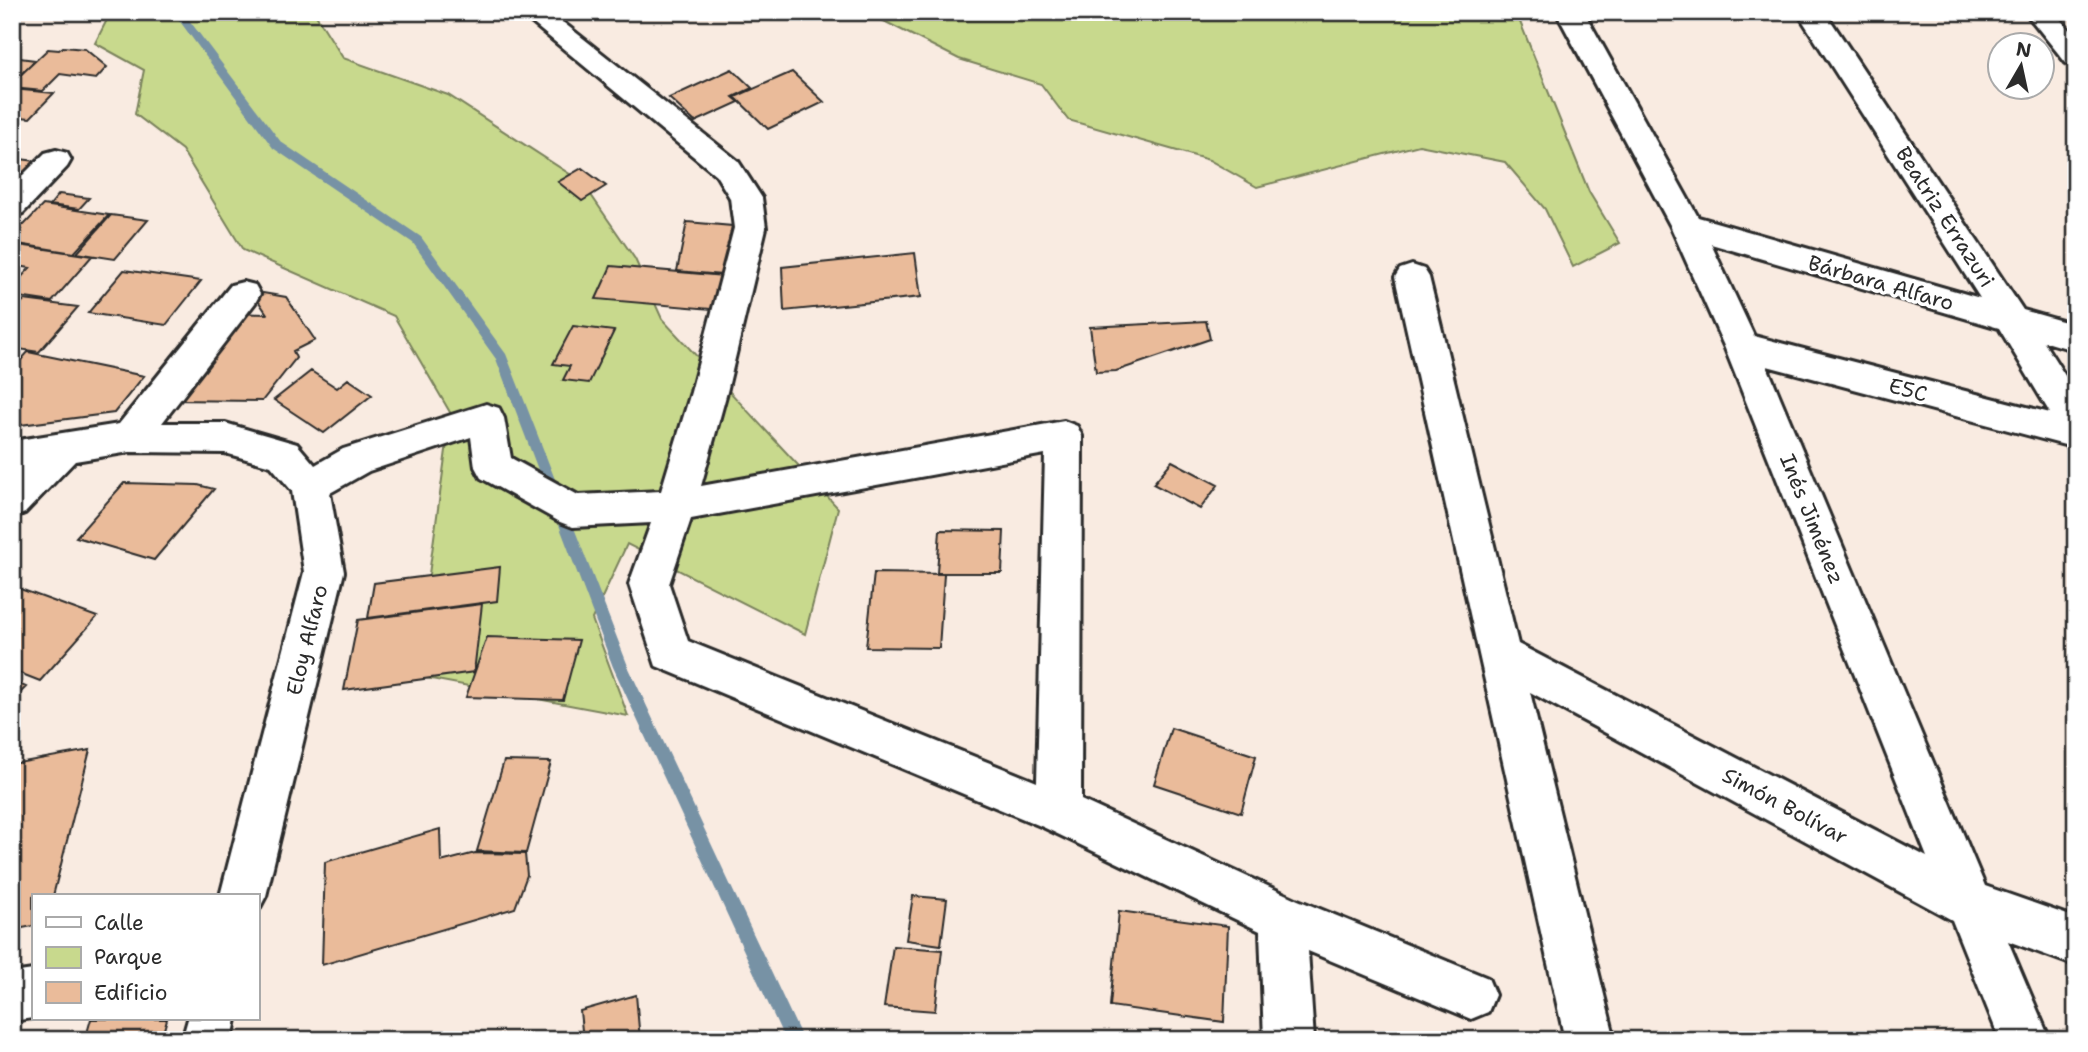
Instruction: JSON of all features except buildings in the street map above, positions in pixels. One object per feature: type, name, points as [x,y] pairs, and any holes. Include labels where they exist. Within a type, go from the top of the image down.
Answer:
[{"type":"street","points":[[533,12],[727,168],[746,198],[750,228],[709,392],[676,506],[649,584],[671,653],[1059,812],[1283,917],[1471,995]]},
{"type":"street","name":"Inés Jiménez","points":[[1570,12],[1686,225],[1741,346],[2025,1040]]},
{"type":"street","name":"Beatriz Errazuri","points":[[1811,12],[2013,322],[2076,424]]},
{"type":"street","points":[[2042,15],[2076,24]]},
{"type":"street","points":[[2042,15],[2076,57]]},
{"type":"street","points":[[12,205],[57,160]]},
{"type":"street","name":"Bárbara Alfaro","points":[[1686,225],[2013,322],[2076,338]]},
{"type":"street","points":[[1412,277],[1590,1040]]},
{"type":"street","points":[[130,436],[243,294]]},
{"type":"street","name":"E5C","points":[[1741,346],[2076,434]]},
{"type":"street","points":[[12,456],[130,436],[225,438],[284,455],[310,486],[356,460],[486,418],[494,467],[573,511],[676,506],[1064,436],[1059,812]]},
{"type":"street","points":[[12,502],[64,448]]},
{"type":"street","name":"Eloy Alfaro","points":[[244,894],[324,572],[310,486]]},
{"type":"street","name":"Simón Bolívar","points":[[1502,656],[1968,903],[2076,942]]},
{"type":"street","points":[[1283,917],[1289,1040]]},
{"type":"street","points":[[12,997],[32,994]]},
{"type":"street","points":[[207,1040],[212,1020]]},
{"type":"green space","points":[[111,12],[314,12],[343,58],[448,95],[582,182],[635,259],[662,319],[838,508],[805,634],[627,544],[592,619],[628,716],[415,676],[451,414],[394,316],[243,250],[182,150],[135,114],[144,70],[95,43]]},
{"type":"green space","points":[[866,12],[1516,12],[1589,192],[1620,243],[1573,267],[1545,209],[1505,162],[1419,145],[1257,187],[1209,160],[1068,120],[1041,84],[959,59]]},
{"type":"waterway","points":[[178,12],[277,145],[417,240],[502,357],[621,667],[794,1040]]}]
